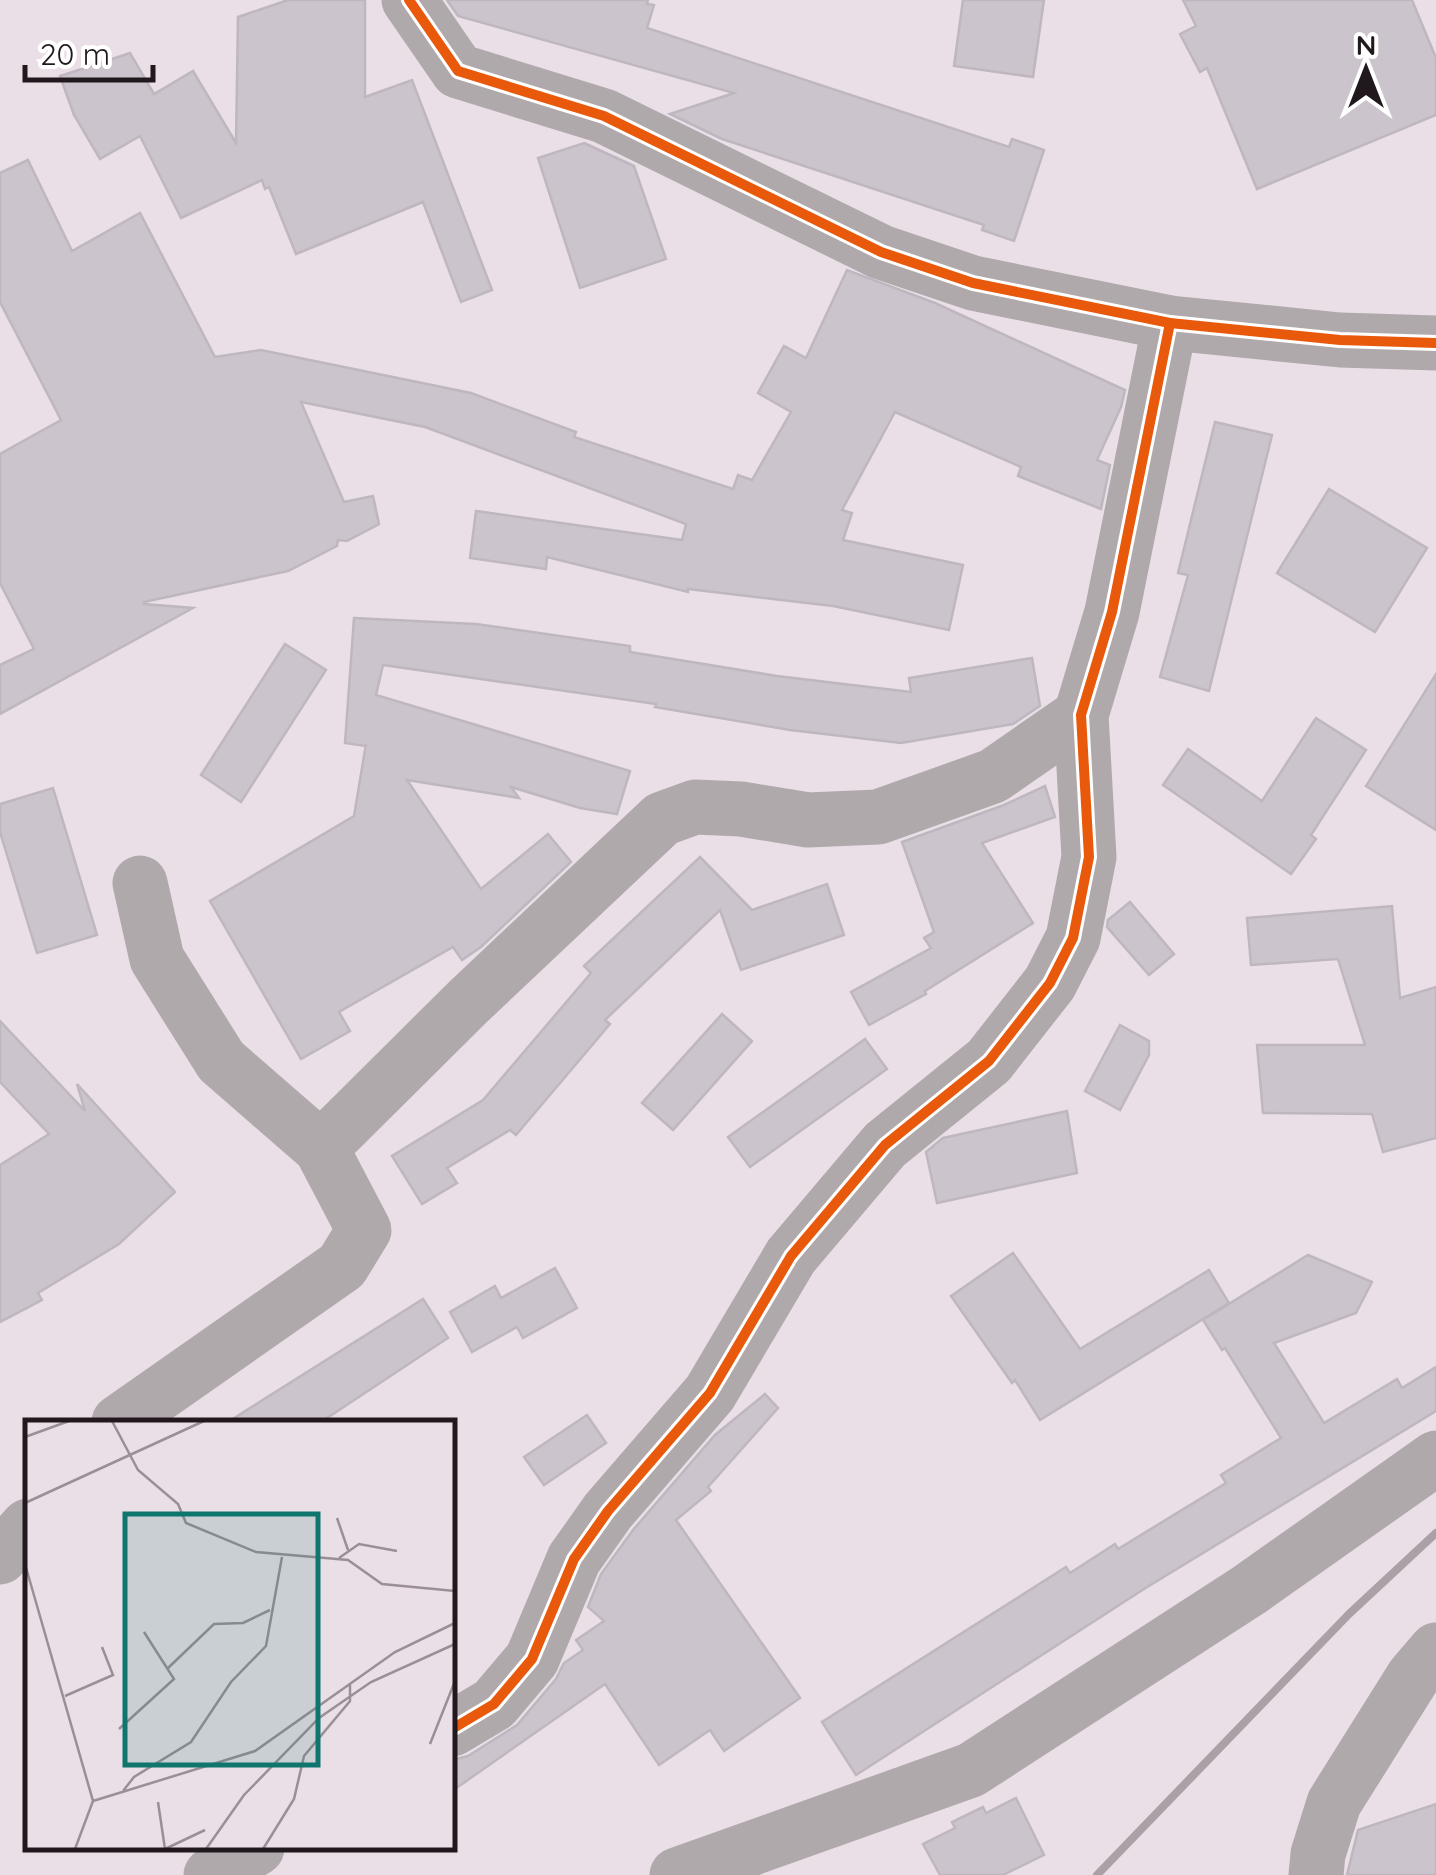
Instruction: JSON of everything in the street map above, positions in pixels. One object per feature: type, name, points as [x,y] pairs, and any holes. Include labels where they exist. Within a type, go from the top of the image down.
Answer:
[{"type":"street","points":[[409,0],[458,72],[604,116],[881,252],[973,283],[1170,323],[1340,340],[1436,344]]},
{"type":"street","points":[[455,1727],[494,1704],[532,1660],[574,1559],[608,1511],[710,1392],[791,1256],[885,1145],[989,1061],[1050,982],[1073,938],[1089,856],[1081,715],[1112,612],[1170,323]]},
{"type":"street","points":[[321,1148],[468,1002],[662,819],[695,807],[741,809],[808,820],[878,818],[993,776],[1081,715]]},
{"type":"street","points":[[121,1420],[342,1266],[364,1230],[321,1148],[221,1061],[156,959],[140,883]]},
{"type":"street","points":[[678,1875],[971,1770],[1248,1590],[1436,1458]]},
{"type":"street","points":[[0,1557],[25,1529]]},
{"type":"street","points":[[1316,1875],[1318,1854],[1334,1803],[1413,1676],[1436,1650]]},
{"type":"street","points":[[211,1875],[254,1850]]},
{"type":"building","points":[[288,0],[365,0],[365,97],[412,80],[492,290],[461,302],[423,202],[296,254],[269,187],[265,189],[262,180],[181,218],[140,136],[100,159],[74,115],[60,76],[130,53],[154,94],[193,71],[236,143],[238,17]]},
{"type":"building","points":[[447,0],[648,0],[647,4],[654,5],[647,28],[1009,147],[1012,139],[1044,150],[1014,241],[982,230],[984,225],[722,139],[670,114],[734,93],[458,16]]},
{"type":"building","points":[[963,0],[1044,0],[1033,77],[954,66]]},
{"type":"building","points":[[1183,0],[1412,0],[1436,58],[1436,115],[1257,189],[1207,68],[1200,72],[1180,34],[1196,26]]},
{"type":"building","points":[[584,143],[634,166],[666,259],[580,288],[538,158]]},
{"type":"building","points":[[28,160],[72,251],[140,213],[215,357],[261,350],[471,393],[576,432],[574,437],[733,489],[738,475],[752,480],[791,412],[758,393],[784,346],[806,358],[847,270],[935,303],[1125,390],[1097,460],[1110,465],[1101,509],[1018,476],[1021,467],[895,412],[842,510],[852,513],[843,540],[963,565],[949,630],[833,606],[688,592],[547,557],[546,569],[470,558],[476,511],[682,540],[686,524],[425,427],[301,402],[344,502],[373,496],[379,524],[347,541],[338,540],[337,546],[288,571],[144,602],[193,608],[0,714],[0,665],[34,649],[0,583],[0,454],[61,420],[0,302],[0,173]]},
{"type":"building","points":[[1215,422],[1272,435],[1209,691],[1160,677],[1188,575],[1178,573]]},
{"type":"building","points":[[1329,489],[1427,548],[1375,632],[1277,573]]},
{"type":"building","points":[[354,618],[476,624],[630,646],[630,652],[777,676],[911,692],[909,678],[1032,658],[1040,706],[1013,724],[901,743],[790,730],[655,707],[656,704],[383,665],[376,695],[630,771],[617,814],[580,808],[511,787],[519,798],[407,780],[481,889],[548,834],[571,862],[481,947],[462,960],[453,947],[339,1012],[350,1031],[301,1059],[210,901],[354,816],[366,744],[345,743]]},
{"type":"building","points":[[285,644],[326,670],[241,802],[201,775]]},
{"type":"building","points":[[1436,674],[1436,830],[1366,786]]},
{"type":"building","points":[[1316,718],[1366,750],[1311,835],[1316,839],[1291,874],[1163,785],[1188,749],[1262,801]]},
{"type":"building","points":[[1045,786],[1055,817],[982,843],[1033,923],[925,991],[926,994],[869,1025],[851,992],[931,948],[924,938],[934,932],[902,842]]},
{"type":"building","points":[[53,788],[97,935],[37,953],[0,832],[0,804]]},
{"type":"building","points":[[700,857],[752,910],[827,884],[844,935],[741,970],[720,910],[605,1020],[610,1024],[516,1135],[510,1130],[447,1168],[457,1183],[422,1204],[392,1156],[483,1100],[591,973],[584,966]]},
{"type":"building","points":[[1130,902],[1174,954],[1149,975],[1107,927],[1108,920]]},
{"type":"building","points":[[1392,906],[1400,998],[1436,987],[1436,1138],[1383,1152],[1372,1114],[1263,1113],[1257,1045],[1365,1045],[1338,959],[1251,965],[1247,918]]},
{"type":"building","points":[[722,1014],[752,1041],[673,1130],[642,1103]]},
{"type":"building","points":[[0,1021],[85,1111],[77,1084],[175,1192],[119,1244],[38,1293],[42,1300],[0,1322],[0,1165],[49,1134],[0,1082]]},
{"type":"building","points":[[1120,1025],[1149,1041],[1149,1055],[1120,1110],[1085,1091]]},
{"type":"building","points":[[865,1039],[887,1069],[750,1167],[728,1137]]},
{"type":"building","points":[[1067,1111],[1077,1173],[937,1203],[926,1152],[943,1138]]},
{"type":"building","points":[[1013,1253],[1080,1349],[1209,1270],[1229,1303],[1040,1420],[1015,1380],[1012,1383],[951,1296]]},
{"type":"building","points":[[1308,1255],[1372,1282],[1356,1313],[1274,1343],[1324,1423],[1397,1379],[1402,1388],[1436,1367],[1436,1411],[1144,1589],[856,1775],[822,1722],[1066,1567],[1070,1573],[1115,1544],[1118,1549],[1226,1483],[1221,1475],[1281,1438],[1203,1320]]},
{"type":"building","points":[[555,1268],[577,1308],[523,1338],[517,1327],[472,1352],[450,1312],[495,1286],[501,1298]]},
{"type":"building","points":[[423,1299],[448,1338],[324,1420],[231,1420]]},
{"type":"building","points":[[765,1394],[778,1408],[708,1487],[711,1491],[676,1520],[800,1698],[724,1751],[710,1730],[659,1765],[605,1684],[455,1789],[455,1759],[468,1756],[517,1725],[556,1679],[564,1663],[583,1650],[576,1640],[604,1621],[588,1607],[601,1574],[633,1530],[715,1435]]},
{"type":"building","points":[[587,1415],[606,1443],[544,1485],[524,1457]]},
{"type":"building","points":[[1016,1798],[1044,1855],[1003,1875],[940,1875],[923,1844],[955,1828],[952,1822],[983,1807],[986,1813]]},
{"type":"building","points":[[1436,1804],[1436,1875],[1347,1875],[1358,1830]]},
{"type":"railway","points":[[1097,1875],[1349,1614],[1436,1533]]},
{"type":"cycle path","points":[[409,0],[458,71],[604,116],[881,252],[973,283],[1170,323],[1340,340],[1436,343]]},
{"type":"cycle path","points":[[455,1727],[494,1704],[532,1659],[574,1559],[608,1511],[710,1393],[791,1256],[885,1145],[989,1061],[1050,983],[1073,938],[1089,857],[1081,715],[1112,612],[1170,323]]}]
